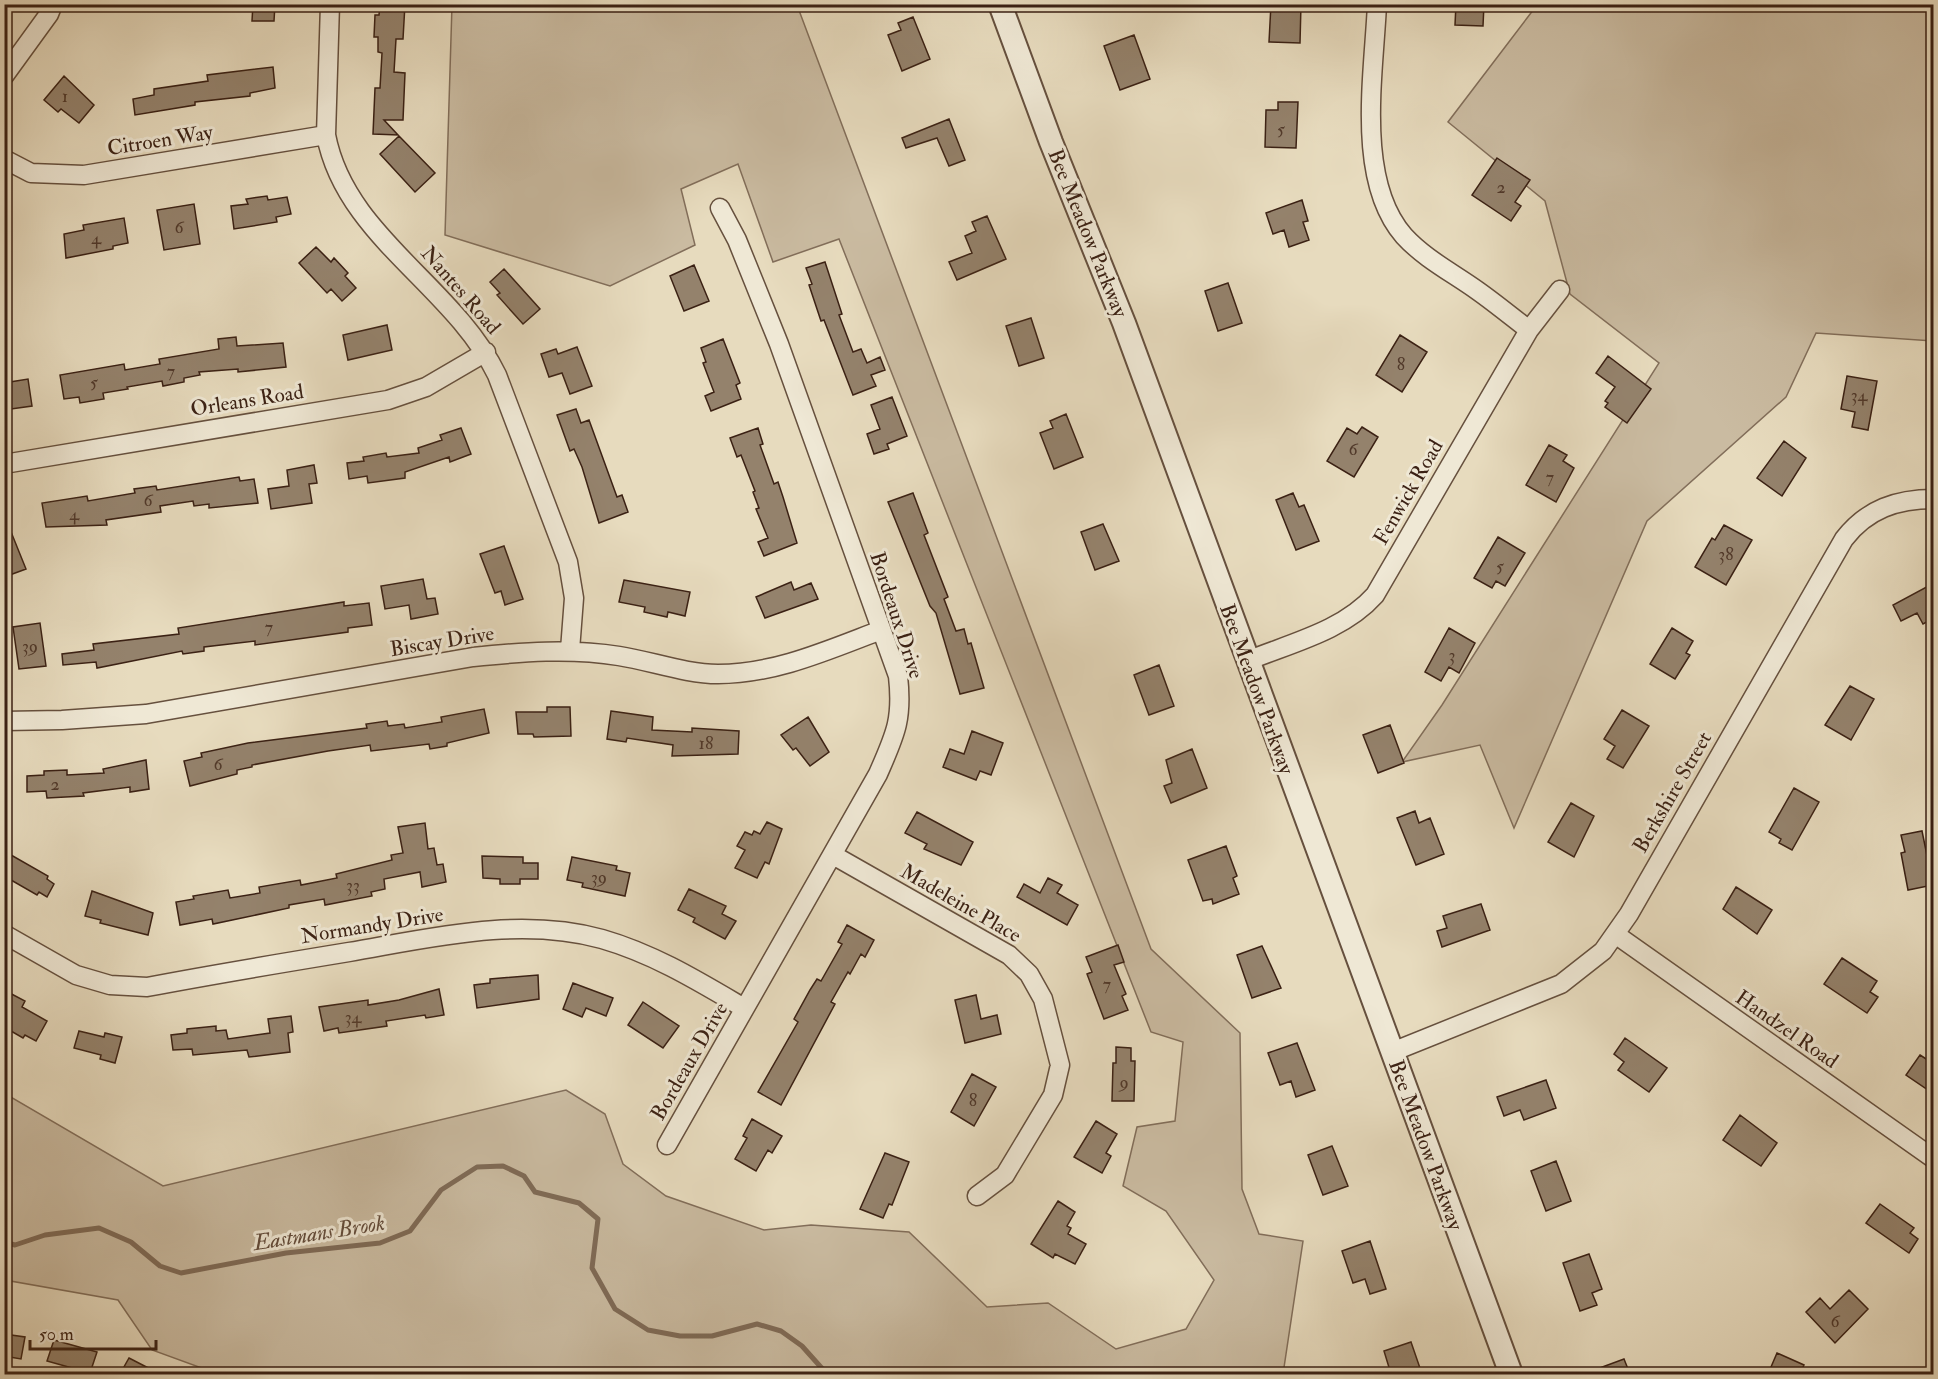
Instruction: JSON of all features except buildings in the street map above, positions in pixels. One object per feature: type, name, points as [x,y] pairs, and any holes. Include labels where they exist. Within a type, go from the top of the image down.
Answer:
[{"type":"street","points":[[4,76],[49,14],[53,4]]},
{"type":"street","name":"Nantes Road","points":[[330,4],[326,135],[330,156],[341,184],[361,213],[457,314],[486,352],[497,375],[568,562],[574,598],[570,650]]},
{"type":"street","name":"Bee Meadow Parkway","points":[[1000,4],[1051,142],[1124,323],[1511,1374]]},
{"type":"street","points":[[1377,4],[1371,143],[1378,186],[1386,207],[1405,236],[1424,255],[1478,290],[1529,330]]},
{"type":"street","name":"Citroen Way","points":[[4,159],[31,172],[84,175],[326,135]]},
{"type":"street","name":"Bordeaux Drive","points":[[667,1145],[878,774],[897,731],[902,707],[898,676],[779,344],[737,240],[720,208]]},
{"type":"street","name":"Fenwick Road","points":[[1247,661],[1343,622],[1362,609],[1375,595],[1529,330],[1560,290]]},
{"type":"street","name":"Orleans Road","points":[[4,464],[388,400],[426,387],[486,352]]},
{"type":"street","name":"Berkshire Street","points":[[1392,1052],[1553,989],[1588,965],[1615,934],[1844,539],[1864,518],[1879,508],[1912,499],[1934,499]]},
{"type":"street","name":"Biscay Drive","points":[[4,721],[146,714],[473,657],[570,650],[618,656],[716,674],[756,672],[799,661],[880,630]]},
{"type":"street","name":"Madeleine Place","points":[[833,855],[1010,955],[1029,974],[1043,999],[1060,1065],[1053,1095],[1005,1175],[977,1196]]},
{"type":"street","name":"Normandy Drive","points":[[4,934],[76,975],[111,986],[147,987],[466,933],[519,928],[553,931],[600,938],[644,952],[682,971],[744,1008]]},
{"type":"street","name":"Handzel Road","points":[[1615,934],[1934,1159]]},
{"type":"shaded area","points":[[452,5],[797,5],[1151,949],[1240,1033],[1242,1189],[1259,1234],[1303,1241],[1283,1374],[218,1374],[152,1350],[118,1300],[5,1280],[4,1093],[163,1186],[566,1090],[605,1114],[623,1164],[666,1196],[764,1230],[811,1225],[909,1232],[987,1307],[1048,1303],[1116,1349],[1186,1329],[1214,1280],[1166,1211],[1123,1186],[1137,1127],[1175,1121],[1183,1042],[1151,1032],[839,239],[773,262],[738,164],[681,189],[695,245],[610,286],[445,235]]},
{"type":"shaded area","points":[[1537,5],[1933,5],[1933,341],[1816,333],[1786,397],[1647,521],[1514,828],[1480,745],[1402,762],[1442,705],[1659,363],[1570,294],[1545,201],[1448,122]]},
{"type":"waterway","name":"Eastmans Brook","points":[[4,1242],[15,1245],[45,1235],[99,1228],[131,1242],[160,1266],[181,1273],[286,1253],[380,1243],[410,1231],[441,1190],[477,1167],[503,1166],[524,1176],[535,1192],[579,1203],[598,1219],[592,1268],[615,1309],[648,1330],[680,1336],[712,1336],[757,1324],[781,1331],[802,1346],[827,1374]]}]
